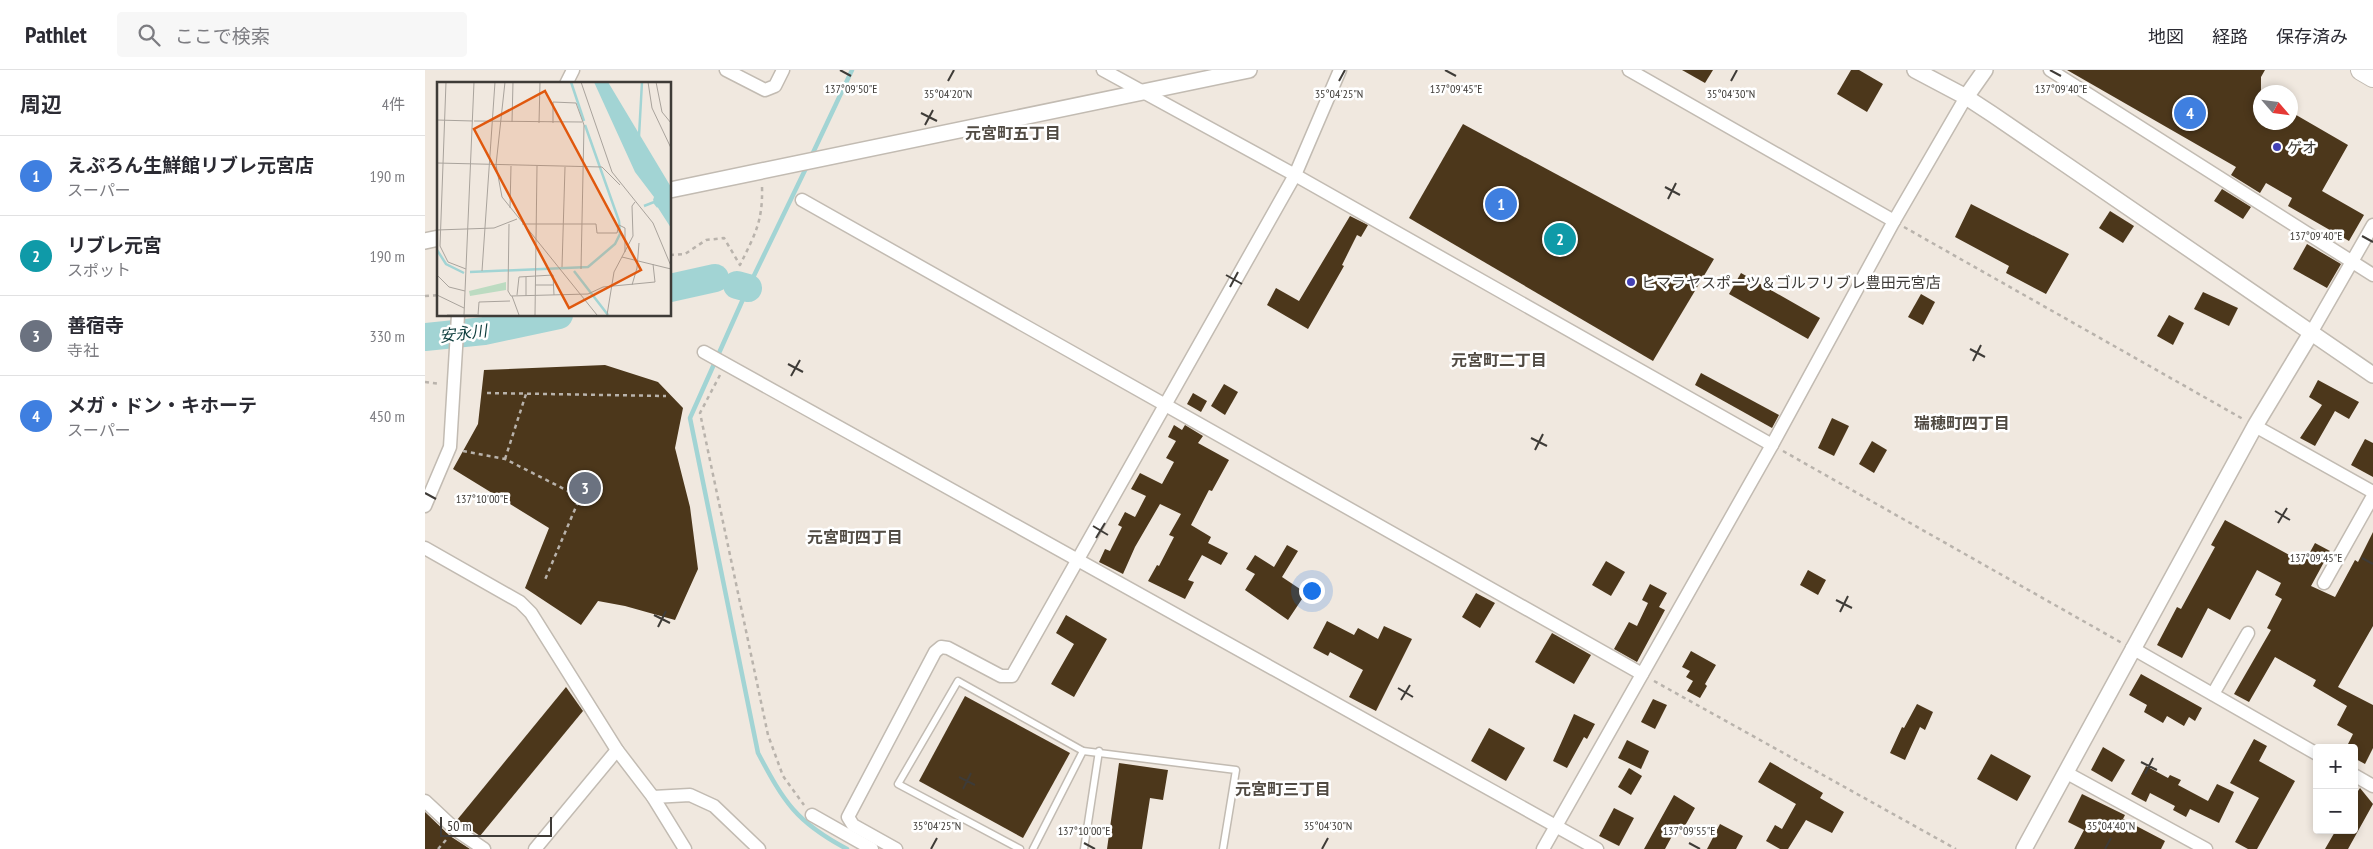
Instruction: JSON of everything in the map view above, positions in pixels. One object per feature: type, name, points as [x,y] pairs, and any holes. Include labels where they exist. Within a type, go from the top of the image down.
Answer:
[{"type":"highway","points":[[2361,70],[2373,77]]},
{"type":"street","points":[[567,82],[573,70]]},
{"type":"street","points":[[726,70],[765,90],[775,86],[783,70]]},
{"type":"street","points":[[1103,70],[1295,175],[1772,445]]},
{"type":"street","points":[[671,190],[1249,70]]},
{"type":"street","points":[[897,849],[853,826],[847,817],[935,652],[941,647],[948,648],[1001,676],[1012,676],[1295,175],[1340,70]]},
{"type":"street","points":[[1629,70],[1894,221]]},
{"type":"street","points":[[1915,70],[1966,97],[2373,375]]},
{"type":"street","points":[[1543,849],[1772,445],[1894,221],[1966,97],[1985,70]]},
{"type":"street","points":[[2050,70],[2373,275]]},
{"type":"street","points":[[802,200],[1642,674]]},
{"type":"street","points":[[2024,849],[2132,648],[2255,426],[2373,225]]},
{"type":"street","points":[[425,506],[450,447],[456,376],[458,316]]},
{"type":"street","points":[[704,352],[727,363],[1597,849]]},
{"type":"street","points":[[2255,426],[2373,492]]},
{"type":"street","points":[[2324,583],[2373,496]]},
{"type":"street","points":[[425,548],[520,602],[531,613],[617,750],[653,797],[685,849]]},
{"type":"street","points":[[2213,694],[2248,633]]},
{"type":"street","points":[[2132,648],[2313,752]]},
{"type":"street","points":[[535,849],[617,750]]},
{"type":"street","points":[[2065,772],[2206,849]]},
{"type":"street","points":[[2358,777],[2372,782]]},
{"type":"street","points":[[653,797],[690,795],[714,806],[759,849]]},
{"type":"street","points":[[425,801],[456,830],[484,849]]},
{"type":"street","points":[[812,815],[872,849]]},
{"type":"lane","points":[[1020,849],[898,784],[958,681],[1083,751],[1236,770],[1223,849]]},
{"type":"lane","points":[[1033,849],[1083,751]]},
{"type":"lane","points":[[1084,849],[1099,752]]},
{"type":"path","points":[[671,256],[685,254],[706,240],[724,238],[740,265],[759,225],[763,209],[762,170]]},
{"type":"path","points":[[1894,221],[2255,426]]},
{"type":"path","points":[[727,363],[700,413],[768,735],[783,776],[812,815]]},
{"type":"path","points":[[487,393],[666,396]]},
{"type":"path","points":[[505,459],[526,394]]},
{"type":"path","points":[[1772,445],[2132,648]]},
{"type":"path","points":[[461,450],[505,459],[573,493],[578,502],[543,582]]},
{"type":"path","points":[[1642,674],[1956,849]]},
{"type":"building","points":[[1682,70],[1713,70],[1705,83]]},
{"type":"building","points":[[1851,70],[1859,70],[1883,84],[1867,112],[1837,94]]},
{"type":"building","points":[[2067,70],[2265,70],[2261,77],[2261,85],[2253,85],[2253,130],[2298,130],[2298,116],[2348,145],[2322,191],[2364,215],[2349,241],[2288,206],[2292,198],[2266,183],[2260,193],[2231,175],[2236,167]]},
{"type":"building","points":[[1463,124],[1714,259],[1653,361],[1409,218]]},
{"type":"building","points":[[2222,189],[2251,207],[2243,219],[2214,201]]},
{"type":"building","points":[[1971,204],[2069,254],[2046,294],[2006,273],[2009,266],[1955,237]]},
{"type":"building","points":[[2110,211],[2134,226],[2123,243],[2099,228]]},
{"type":"building","points":[[1350,216],[1368,225],[1361,237],[1357,235],[1342,265],[1344,266],[1308,329],[1267,305],[1276,288],[1299,301]]},
{"type":"building","points":[[2307,244],[2341,264],[2327,288],[2293,269]]},
{"type":"building","points":[[1741,273],[1820,318],[1808,339],[1729,294]]},
{"type":"building","points":[[2203,292],[2238,308],[2229,326],[2194,309]]},
{"type":"building","points":[[1921,294],[1935,302],[1923,325],[1908,317]]},
{"type":"building","points":[[2169,315],[2184,323],[2173,345],[2157,336]]},
{"type":"building","points":[[605,365],[658,382],[683,408],[675,448],[690,507],[698,569],[675,620],[625,606],[598,601],[581,625],[525,588],[549,528],[453,469],[478,424],[484,370]]},
{"type":"building","points":[[1701,373],[1779,415],[1772,428],[1695,385]]},
{"type":"building","points":[[2318,380],[2359,402],[2349,419],[2335,411],[2315,446],[2300,438],[2322,405],[2309,397]]},
{"type":"building","points":[[1224,384],[1238,392],[1225,415],[1211,406]]},
{"type":"building","points":[[1193,393],[1207,401],[1201,412],[1187,404]]},
{"type":"building","points":[[1832,418],[1849,426],[1834,456],[1818,448]]},
{"type":"building","points":[[1174,425],[1182,430],[1185,425],[1203,436],[1198,443],[1229,460],[1212,491],[1209,490],[1191,525],[1211,537],[1208,543],[1228,553],[1221,565],[1202,555],[1188,580],[1194,582],[1185,599],[1148,581],[1157,565],[1159,566],[1174,537],[1169,535],[1181,514],[1160,504],[1135,547],[1123,574],[1099,562],[1105,549],[1110,551],[1122,527],[1118,525],[1125,512],[1135,517],[1146,496],[1131,489],[1140,473],[1162,484],[1174,462],[1166,458],[1176,441],[1168,437]]},
{"type":"building","points":[[2365,439],[2373,443],[2373,477],[2351,465]]},
{"type":"building","points":[[1872,441],[1887,450],[1874,473],[1859,464]]},
{"type":"building","points":[[2225,520],[2304,563],[2315,543],[2330,551],[2311,586],[2335,597],[2355,560],[2358,562],[2373,532],[2373,626],[2338,687],[2373,705],[2373,748],[2365,764],[2358,760],[2358,744],[2348,744],[2353,734],[2337,725],[2347,706],[2313,686],[2316,680],[2275,657],[2249,702],[2234,694],[2271,630],[2267,628],[2282,599],[2275,595],[2281,583],[2257,570],[2230,620],[2208,608],[2182,658],[2157,645],[2177,607],[2181,609],[2215,547],[2211,545]]},
{"type":"building","points":[[1287,545],[1298,551],[1282,577],[1306,593],[1288,620],[1245,590],[1255,574],[1246,569],[1255,555],[1274,567]]},
{"type":"building","points":[[1606,561],[1625,572],[1611,596],[1592,585]]},
{"type":"building","points":[[1808,570],[1826,580],[1818,595],[1800,585]]},
{"type":"building","points":[[1650,584],[1667,593],[1659,607],[1665,610],[1637,662],[1614,649],[1629,622],[1637,626],[1648,603],[1642,600]]},
{"type":"building","points":[[1476,593],[1495,603],[1480,628],[1462,617]]},
{"type":"building","points":[[1066,615],[1107,639],[1074,697],[1051,684],[1074,644],[1056,633]]},
{"type":"building","points":[[1327,621],[1354,635],[1358,628],[1378,639],[1384,626],[1412,639],[1376,711],[1349,697],[1363,670],[1330,652],[1328,656],[1313,648]]},
{"type":"building","points":[[1552,633],[1591,655],[1574,684],[1535,662]]},
{"type":"building","points":[[1691,651],[1716,665],[1705,684],[1707,686],[1700,698],[1687,691],[1693,681],[1686,677],[1690,671],[1682,667]]},
{"type":"building","points":[[2141,674],[2202,708],[2195,721],[2189,717],[2184,726],[2167,716],[2163,723],[2144,712],[2147,705],[2129,695]]},
{"type":"building","points":[[566,687],[583,711],[480,836],[457,820]]},
{"type":"building","points":[[965,696],[1070,753],[1023,838],[919,781]]},
{"type":"building","points":[[1653,699],[1667,705],[1655,729],[1641,722]]},
{"type":"building","points":[[1917,704],[1933,712],[1925,730],[1920,727],[1905,760],[1890,753],[1902,727],[1904,728]]},
{"type":"building","points":[[1574,714],[1595,724],[1587,739],[1584,737],[1567,768],[1553,761]]},
{"type":"building","points":[[1489,728],[1525,748],[1506,781],[1471,761]]},
{"type":"building","points":[[2254,739],[2267,746],[2259,761],[2295,781],[2257,849],[2248,849],[2235,842],[2259,798],[2230,783]]},
{"type":"building","points":[[1627,740],[1649,751],[1641,769],[1618,758]]},
{"type":"building","points":[[2103,747],[2125,760],[2112,782],[2091,770]]},
{"type":"building","points":[[1991,754],[2031,776],[2017,801],[1977,779]]},
{"type":"building","points":[[1770,762],[1823,793],[1820,798],[1844,812],[1832,833],[1806,820],[1788,849],[1780,849],[1766,841],[1775,825],[1782,829],[1796,804],[1758,782]]},
{"type":"building","points":[[1119,763],[1168,770],[1163,800],[1150,798],[1142,849],[1107,849]]},
{"type":"building","points":[[2146,766],[2168,778],[2170,775],[2181,780],[2178,785],[2208,801],[2217,784],[2234,792],[2219,823],[2190,809],[2186,817],[2173,810],[2175,806],[2150,793],[2146,802],[2131,794]]},
{"type":"building","points":[[1629,768],[1642,776],[1631,795],[1618,787]]},
{"type":"building","points":[[2360,788],[2373,804],[2358,831],[2358,791]]},
{"type":"building","points":[[2082,794],[2125,815],[2123,819],[2165,841],[2161,849],[2074,849],[2084,830],[2068,822]]},
{"type":"building","points":[[1674,795],[1695,808],[1682,831],[1677,827],[1665,849],[1644,849]]},
{"type":"building","points":[[1614,808],[1634,818],[1619,846],[1599,836]]},
{"type":"building","points":[[425,812],[450,836],[470,849],[425,849]]},
{"type":"building","points":[[1720,824],[1743,836],[1736,849],[1707,849]]},
{"type":"building","points":[[2334,834],[2356,834],[2348,849],[2325,849]]},
{"type":"waterway","points":[[811,157],[852,70]]},
{"type":"waterway","points":[[807,166],[748,288],[690,418],[758,753],[784,798],[803,820],[815,830],[847,849]]},
{"type":"waterway","name":"安永川","points":[[671,288],[715,278]]},
{"type":"waterway","name":"安永川","points":[[737,285],[748,288]]},
{"type":"waterway","name":"安永川","points":[[425,337],[484,331],[554,316]]},
{"type":"place","name":"メガ・ドン・キホーテ","points":[[2190,113]]},
{"type":"place","name":"ゲオ","points":[[2277,147]]},
{"type":"place","name":"えぷろん生鮮館リブレ元宮店","points":[[1501,204]]},
{"type":"place","name":"リブレ元宮","points":[[1560,239]]},
{"type":"place","name":"ヒマラヤスポーツ＆ゴルフリブレ豊田元宮店","points":[[1631,282]]},
{"type":"place","name":"善宿寺","points":[[585,488]]},
{"type":"district","name":"元宮町五丁目","points":[[1013,133]]},
{"type":"district","name":"元宮町二丁目","points":[[1499,360]]},
{"type":"district","name":"瑞穂町四丁目","points":[[1962,423]]},
{"type":"district","name":"元宮町四丁目","points":[[855,537]]},
{"type":"district","name":"元宮町三丁目","points":[[1283,789]]}]
